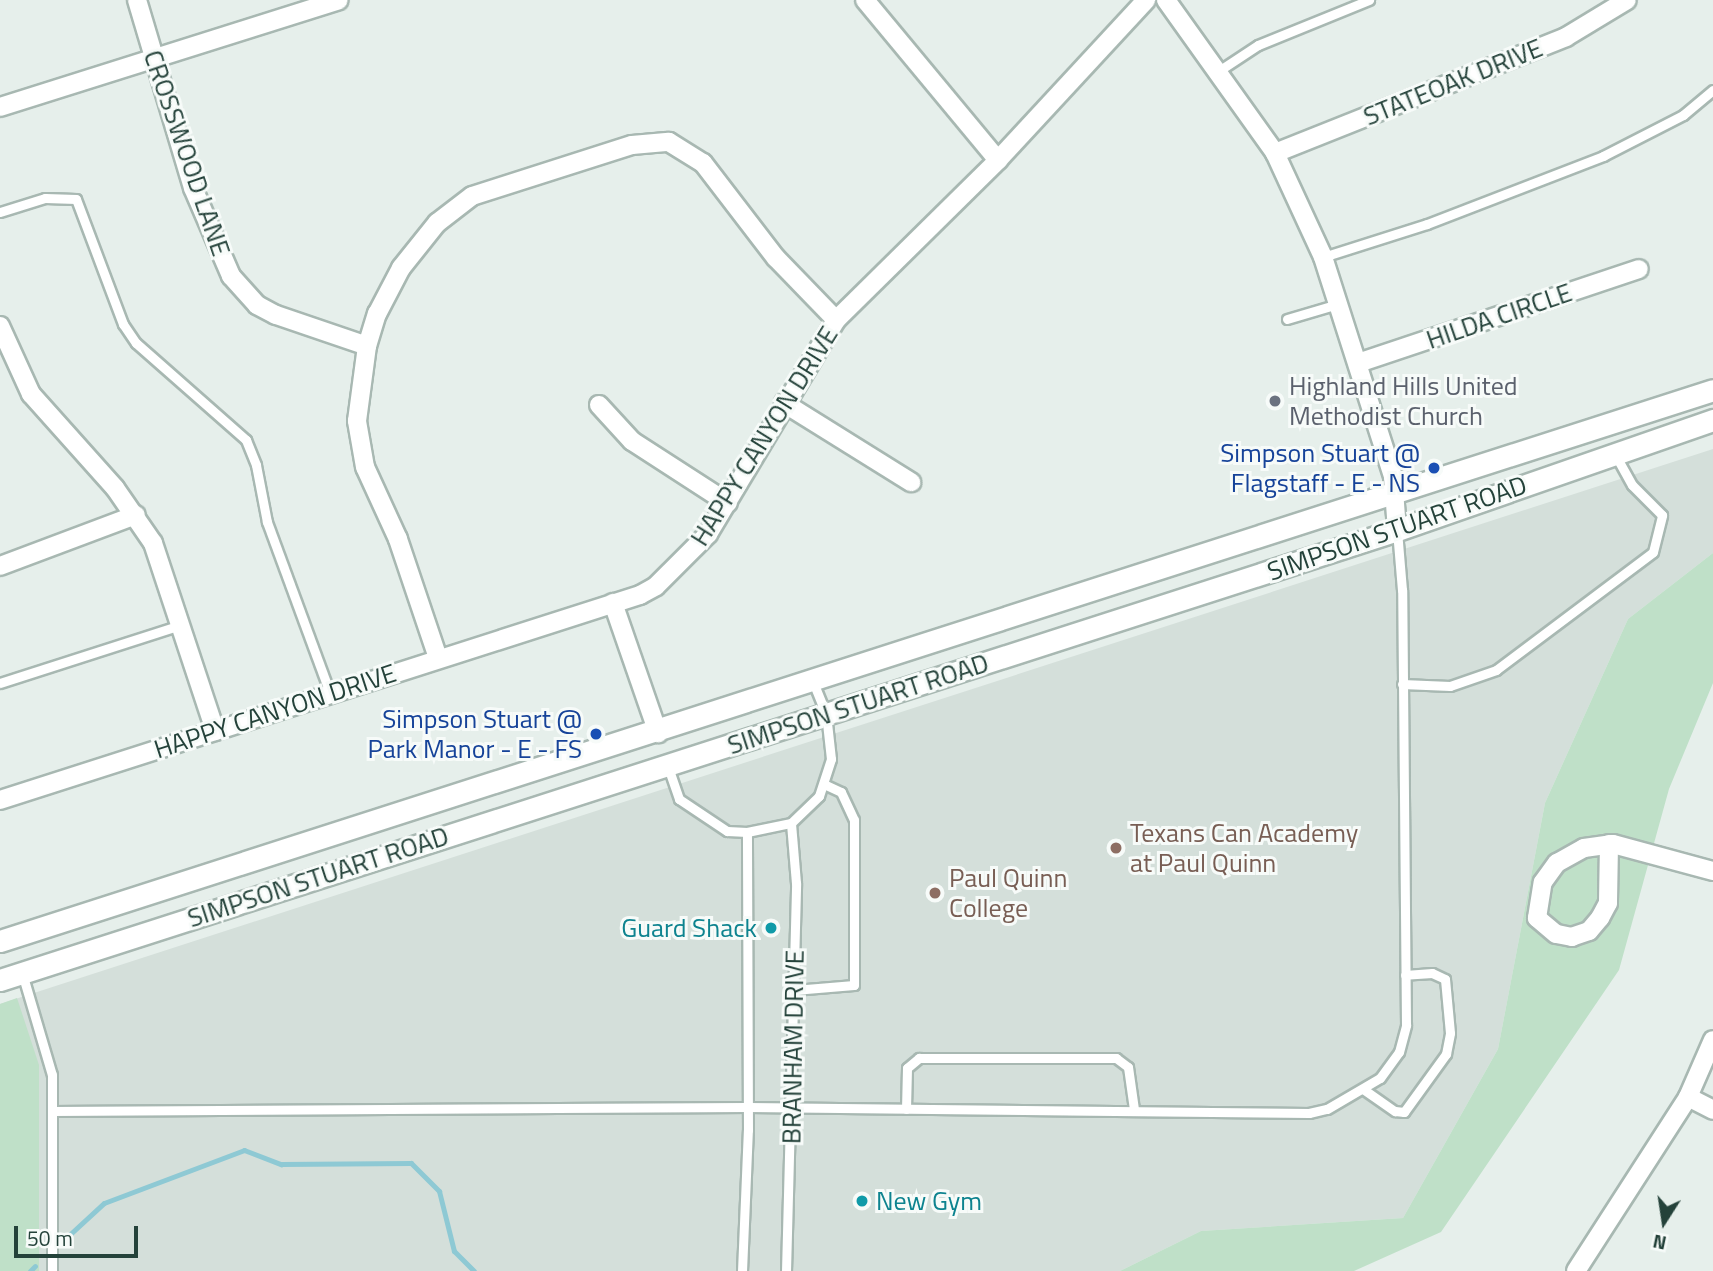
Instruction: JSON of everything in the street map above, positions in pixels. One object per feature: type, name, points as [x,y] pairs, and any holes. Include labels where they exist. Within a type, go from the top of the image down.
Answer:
[{"type":"main road","name":"SIMPSON STUART ROAD","points":[[4,940],[658,733],[812,678],[1395,495],[1713,390]]},
{"type":"main road","name":"SIMPSON STUART ROAD","points":[[0,980],[1397,530],[1614,452],[1713,420]]},
{"type":"main road","points":[[658,733],[668,767]]},
{"type":"main road","points":[[4,940],[22,973]]},
{"type":"street","name":"CROSSWOOD LANE","points":[[136,0],[193,188],[231,276],[257,305],[276,315],[367,346]]},
{"type":"street","points":[[0,107],[339,0]]},
{"type":"street","points":[[864,0],[998,160]]},
{"type":"street","name":"HAPPY CANYON DRIVE","points":[[0,800],[438,657],[640,595],[676,570],[728,503],[836,320],[998,160],[1146,0]]},
{"type":"street","points":[[1166,0],[1275,153],[1323,257],[1358,363],[1395,495],[1397,530]]},
{"type":"street","name":"STATEOAK DRIVE","points":[[1275,153],[1566,37],[1627,0]]},
{"type":"street","points":[[438,657],[398,539],[365,467],[357,421],[367,346],[377,314],[401,268],[437,223],[472,197],[650,142],[669,142],[703,163],[776,258],[836,320]]},
{"type":"street","name":"HILDA CIRCLE","points":[[1358,363],[1639,269]]},
{"type":"street","points":[[0,326],[31,394],[136,515],[153,543],[215,731]]},
{"type":"street","points":[[785,403],[911,482]]},
{"type":"street","points":[[599,405],[632,441],[728,503]]},
{"type":"street","points":[[0,566],[136,515]]},
{"type":"street","points":[[612,603],[658,733]]},
{"type":"street","points":[[1609,844],[1608,903],[1600,918],[1588,931],[1572,937],[1556,934],[1537,918],[1543,881],[1557,863],[1584,848],[1609,844],[1713,871]]},
{"type":"street","points":[[1576,1271],[1688,1097],[1713,1040]]},
{"type":"street","points":[[1688,1097],[1713,1110]]},
{"type":"lane","points":[[1217,72],[1258,45],[1369,0]]},
{"type":"lane","points":[[1323,257],[1440,220],[1603,156],[1683,115],[1713,90]]},
{"type":"lane","points":[[0,212],[45,198],[76,200],[123,324],[136,343],[246,440],[256,465],[267,522],[331,693]]},
{"type":"lane","points":[[1287,319],[1338,304]]},
{"type":"lane","points":[[1402,684],[1450,686],[1496,670],[1653,552],[1662,514],[1632,485],[1614,452]]},
{"type":"lane","points":[[52,1111],[748,1107],[1309,1112],[1327,1109],[1381,1077],[1399,1052],[1406,1025],[1402,684],[1397,530]]},
{"type":"lane","points":[[0,683],[181,625]]},
{"type":"lane","points":[[668,767],[679,799],[694,812],[727,831],[747,832],[791,822],[807,809],[824,784],[831,759],[826,714],[812,678]]},
{"type":"lane","points":[[794,990],[854,985],[854,820],[841,792],[824,784]]},
{"type":"lane","name":"BRANHAM DRIVE","points":[[786,1271],[796,883],[791,822]]},
{"type":"lane","name":"BRANHAM DRIVE","points":[[742,1271],[748,1107],[747,832]]},
{"type":"lane","points":[[22,973],[52,1075],[52,1271]]},
{"type":"lane","points":[[1363,1089],[1395,1111],[1404,1112],[1446,1054],[1450,1033],[1445,979],[1432,973],[1405,975]]},
{"type":"lane","points":[[906,1109],[907,1068],[919,1058],[1116,1058],[1128,1067],[1134,1109]]},
{"type":"shaded area","name":"Paul Quinn College","points":[[1713,449],[1713,553],[1628,619],[1545,803],[1498,1049],[1403,1218],[1201,1231],[1120,1271],[0,1271],[0,1004]]},
{"type":"green space","points":[[1713,553],[1713,683],[1669,789],[1619,970],[1441,1232],[1354,1271],[1120,1271],[1201,1231],[1403,1218],[1498,1049],[1545,803],[1628,619]]},
{"type":"green space","points":[[17,998],[39,1065],[39,1271],[0,1271],[0,1004]]},
{"type":"waterway","points":[[67,1237],[104,1203],[244,1150],[281,1164],[411,1163],[439,1191],[454,1251],[474,1271]]},
{"type":"waterway","points":[[30,1271],[35,1266]]},
{"type":"place","name":"Highland Hills United Methodist Church","points":[[1275,401]]},
{"type":"place","name":"Simpson Stuart @ Flagstaff - E - NS","points":[[1434,468]]},
{"type":"place","name":"Simpson Stuart @ Park Manor - E - FS","points":[[596,734]]},
{"type":"place","name":"Texans Can Academy at Paul Quinn","points":[[1116,848]]},
{"type":"place","name":"Paul Quinn College","points":[[935,893]]},
{"type":"place","name":"Guard Shack","points":[[771,928]]},
{"type":"place","name":"New Gym","points":[[862,1201]]}]
